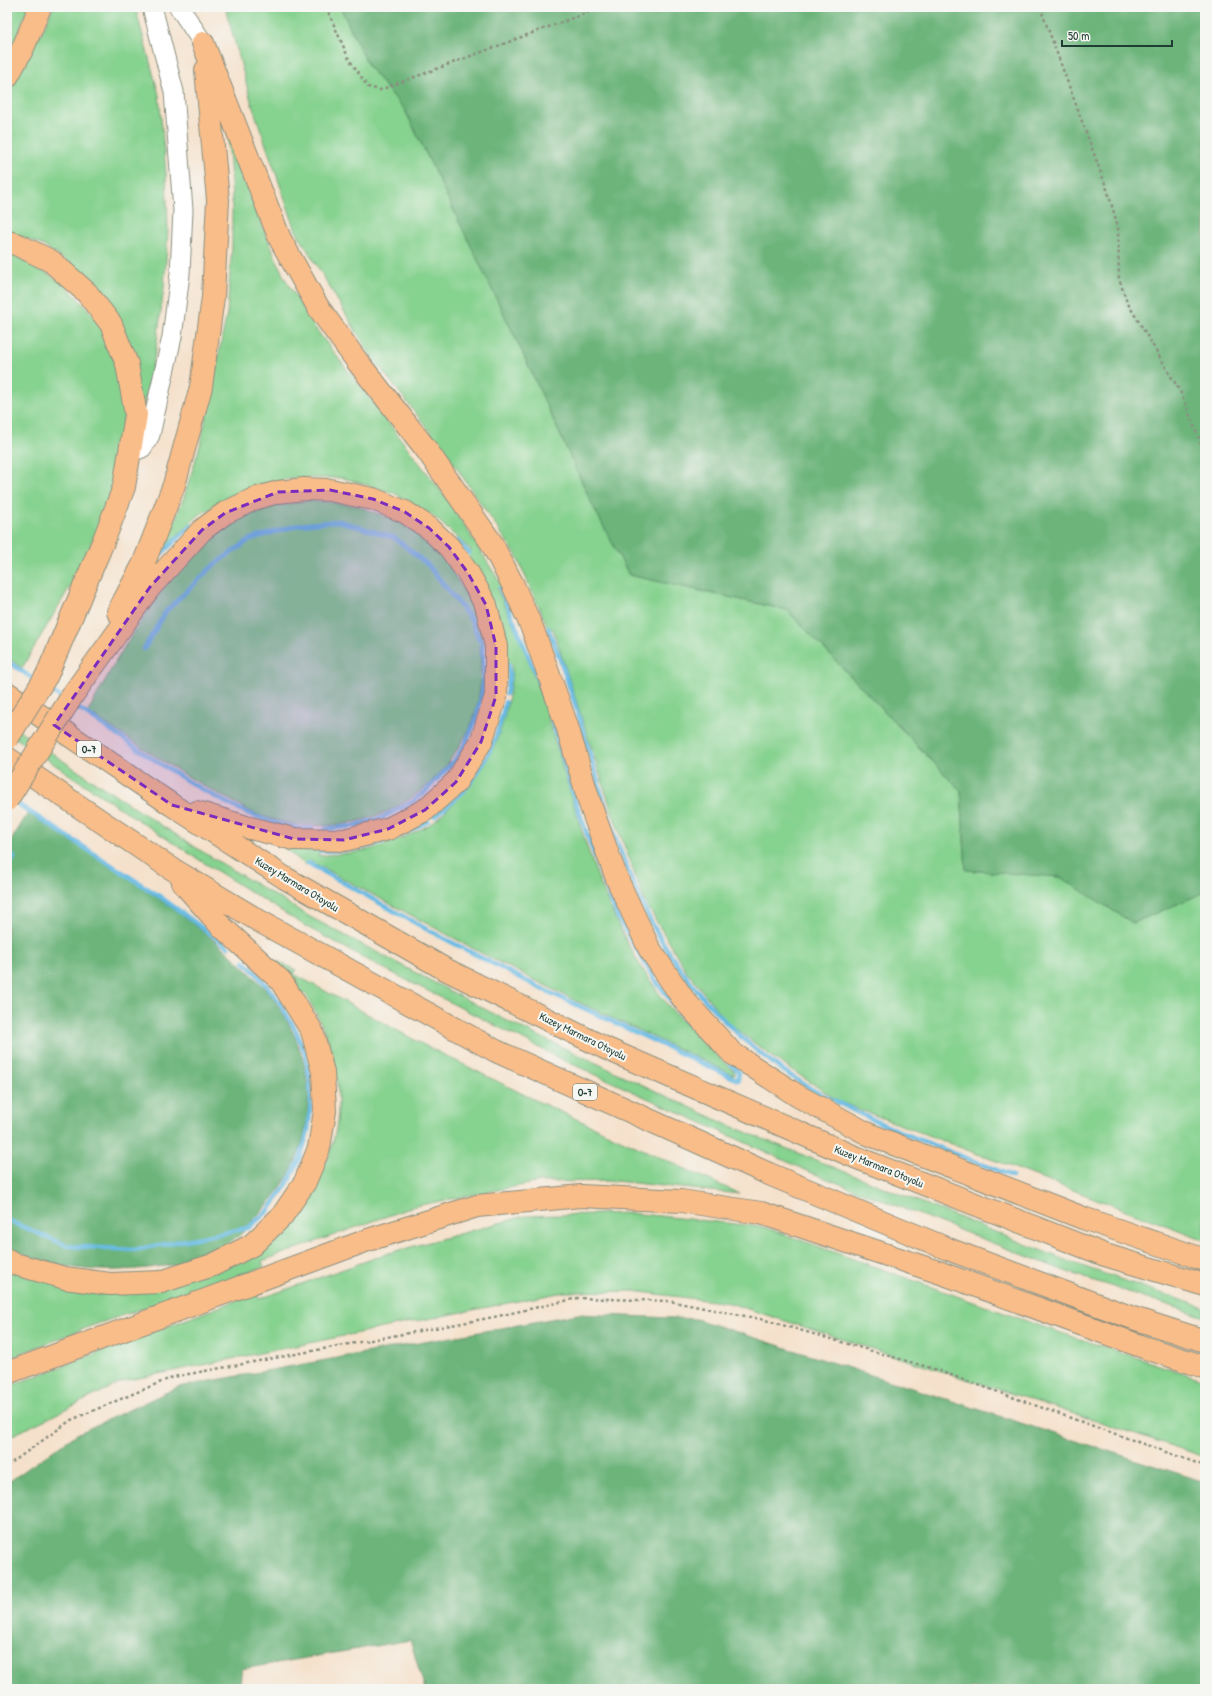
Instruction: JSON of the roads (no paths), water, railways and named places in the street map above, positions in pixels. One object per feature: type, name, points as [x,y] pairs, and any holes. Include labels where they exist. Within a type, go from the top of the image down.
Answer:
[{"type":"highway","points":[[7,77],[23,48],[40,7]]},
{"type":"highway","points":[[74,693],[143,565],[174,485],[201,387],[213,297],[218,200],[203,43]]},
{"type":"highway","points":[[203,43],[280,238],[318,307],[357,361],[426,449],[491,542],[510,579],[533,630],[565,718],[590,804],[617,879],[649,948],[684,1000],[732,1053],[798,1096],[868,1134],[1083,1218],[1205,1260]]},
{"type":"highway","points":[[7,242],[16,244],[51,261],[87,293],[111,324],[127,364],[136,416],[124,487],[105,537],[47,675],[7,739]]},
{"type":"highway","points":[[7,800],[74,693],[150,587],[202,530],[226,513],[254,499],[278,492],[304,489],[330,490],[373,499],[404,512],[429,528],[449,547],[468,573],[486,605],[496,646],[496,696],[481,742],[456,782],[425,810],[388,829],[344,840],[294,839],[250,828],[172,805]]},
{"type":"highway","name":"Kuzey Marmara Otoyolu","points":[[7,693],[172,805],[285,878],[443,968],[607,1049],[862,1160],[1105,1255],[1205,1285]]},
{"type":"highway","name":"O-7","points":[[7,758],[169,867],[261,922],[496,1052],[768,1174],[948,1249],[1133,1318],[1205,1341]]},
{"type":"highway","points":[[7,1260],[15,1264],[65,1278],[110,1284],[160,1282],[213,1265],[252,1245],[282,1216],[305,1182],[311,1169],[319,1148],[325,1111],[324,1072],[312,1031],[281,981],[220,925],[169,867]]},
{"type":"highway","points":[[7,1373],[375,1238],[477,1206],[581,1196],[681,1201],[761,1213],[941,1274],[1146,1348],[1205,1367]]},
{"type":"lane","points":[[130,452],[142,448],[150,435],[172,337],[181,266],[183,210],[174,92],[152,7]]},
{"type":"lane","points":[[179,7],[203,43]]},
{"type":"waterway","points":[[144,649],[166,611],[215,564],[251,539],[298,525],[339,521],[395,538],[428,565],[470,618],[482,645],[484,674],[482,693],[476,720],[465,744],[455,760],[426,791],[412,802],[381,818],[354,826],[325,829]]},
{"type":"waterway","points":[[162,553],[192,526]]},
{"type":"waterway","points":[[457,541],[469,553]]},
{"type":"waterway","points":[[500,588],[536,674],[552,719],[573,795],[618,918],[655,980],[691,1026],[710,1044]]},
{"type":"waterway","points":[[548,628],[571,693],[612,826],[636,890],[650,920],[666,948],[706,1001],[752,1047],[778,1067],[813,1090],[860,1114],[903,1133],[1012,1176]]},
{"type":"waterway","points":[[7,661],[36,681]]},
{"type":"waterway","points":[[506,694],[509,677],[508,664]]},
{"type":"waterway","points":[[46,687],[63,699]]},
{"type":"waterway","points":[[434,816],[461,794],[479,771],[495,737],[505,702]]},
{"type":"waterway","points":[[73,705],[164,767],[223,801],[251,815],[281,825],[312,829]]},
{"type":"waterway","points":[[13,801],[162,898],[228,947]]},
{"type":"waterway","points":[[320,851],[335,851],[376,844],[402,834],[428,821]]},
{"type":"waterway","points":[[7,869],[14,857]]},
{"type":"waterway","points":[[308,863],[428,930],[538,987],[738,1080],[739,1072],[730,1063]]},
{"type":"waterway","points":[[7,1220],[68,1246],[134,1250],[248,1228],[268,1211],[286,1186],[300,1159],[308,1131],[311,1101],[310,1080],[305,1053],[295,1029],[280,1003],[257,974],[244,962]]}]
